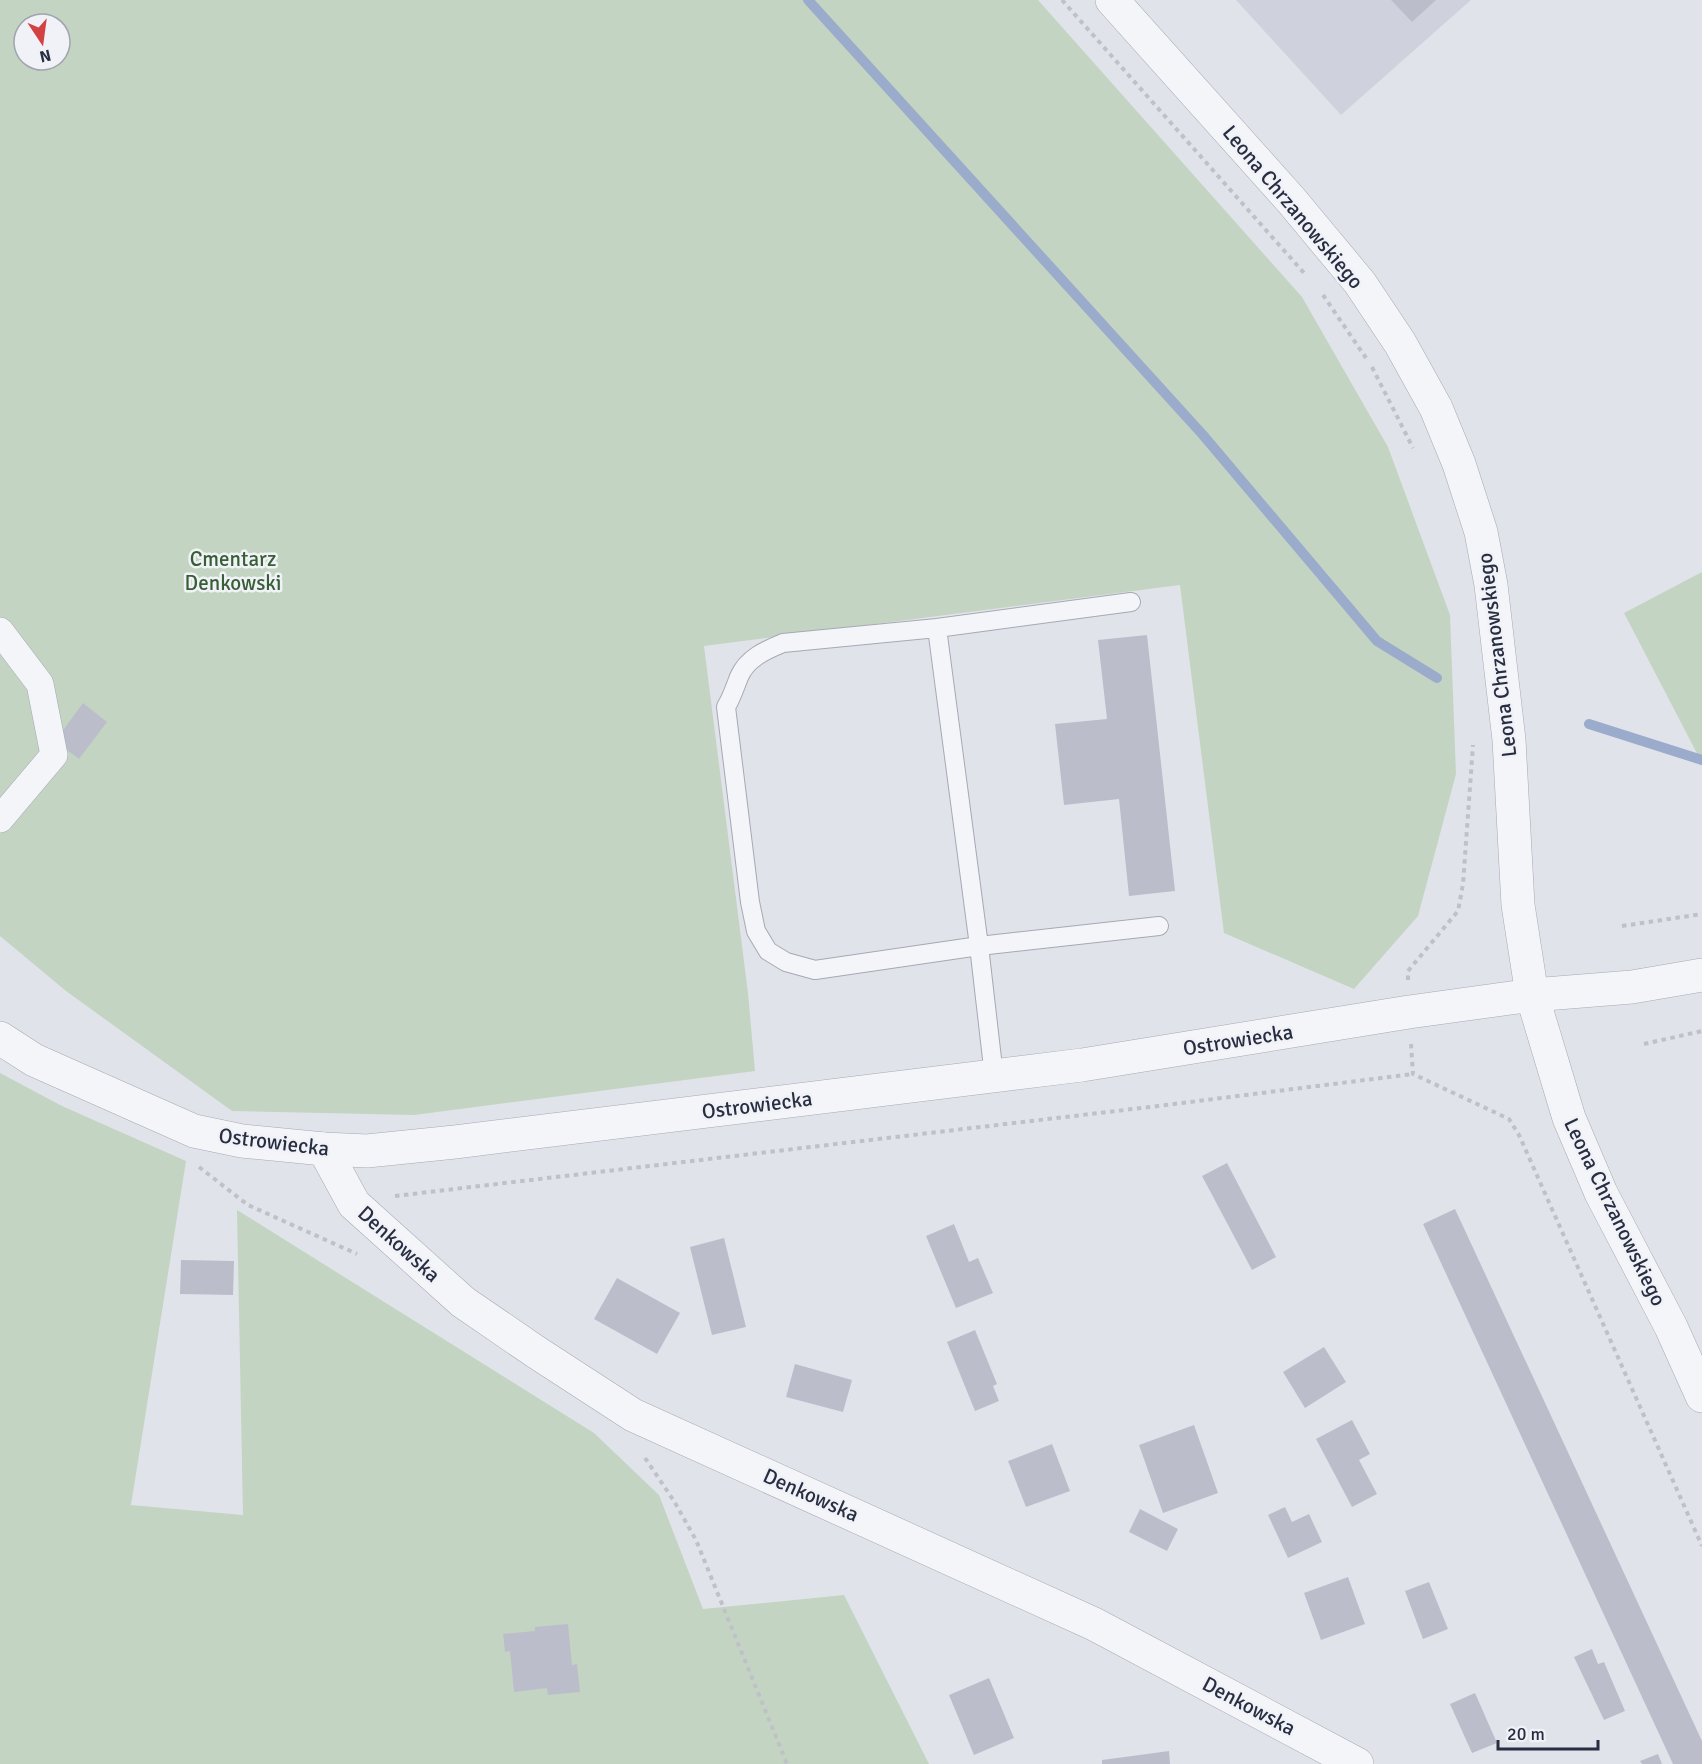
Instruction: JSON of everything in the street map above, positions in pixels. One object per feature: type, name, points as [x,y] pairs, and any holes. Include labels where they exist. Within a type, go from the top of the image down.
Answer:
[{"type":"street","name":"Leona Chrzanowskiego","points":[[1112,0],[1291,200],[1360,283],[1400,343],[1436,408],[1459,464],[1481,532],[1491,585],[1509,740],[1518,905],[1532,995],[1569,1118],[1601,1193],[1671,1327],[1702,1395]]},
{"type":"street","points":[[0,631],[40,684],[54,755],[0,819]]},
{"type":"street","name":"Ostrowiecka","points":[[0,1038],[34,1060],[194,1131],[242,1141],[324,1149],[367,1150],[444,1143],[1082,1065],[1409,1012],[1532,995],[1632,987],[1702,975]]},
{"type":"street","name":"Denkowska","points":[[324,1149],[354,1204],[463,1302],[633,1415],[1094,1624],[1357,1764]]},
{"type":"lane","points":[[1131,602],[937,628],[783,643],[761,652],[749,662],[740,675],[735,692],[726,707],[750,902],[756,931],[768,951],[786,962],[815,970],[979,946],[1159,926]]},
{"type":"lane","points":[[937,628],[994,1076]]},
{"type":"path","points":[[1062,0],[1312,282]]},
{"type":"path","points":[[1320,290],[1370,363],[1415,451]]},
{"type":"path","points":[[1413,1074],[1408,971],[1458,911],[1463,885],[1474,738]]},
{"type":"path","points":[[1622,927],[1702,914]]},
{"type":"path","points":[[1644,1044],[1702,1031]]},
{"type":"path","points":[[386,1198],[1413,1074],[1509,1119],[1519,1135],[1702,1546]]},
{"type":"path","points":[[194,1131],[199,1168],[248,1205],[366,1258]]},
{"type":"path","points":[[633,1415],[645,1459],[674,1501],[696,1540],[788,1764]]},
{"type":"shaded area","points":[[1236,0],[1471,0],[1341,115]]},
{"type":"green space","name":"Cmentarz Denkowski","points":[[0,0],[1038,0],[1302,297],[1388,447],[1450,615],[1456,774],[1418,916],[1354,989],[1224,933],[1180,585],[704,646],[748,993],[755,1071],[414,1115],[232,1111],[66,991],[0,936]]},
{"type":"green space","points":[[1702,572],[1702,763],[1624,613]]},
{"type":"green space","points":[[0,1073],[62,1106],[186,1161],[131,1505],[243,1515],[237,1210],[594,1433],[659,1495],[703,1609],[844,1595],[929,1764],[0,1764]]},
{"type":"building","points":[[1391,0],[1436,0],[1412,22]]},
{"type":"building","points":[[1147,635],[1175,891],[1129,896],[1119,799],[1064,805],[1055,724],[1107,719],[1098,640]]},
{"type":"building","points":[[83,703],[107,722],[79,759],[55,741]]},
{"type":"building","points":[[1227,1163],[1276,1257],[1252,1270],[1202,1176]]},
{"type":"building","points":[[1455,1209],[1702,1741],[1702,1764],[1673,1764],[1423,1224]]},
{"type":"building","points":[[954,1224],[969,1262],[978,1258],[993,1293],[956,1308],[926,1236]]},
{"type":"building","points":[[724,1238],[746,1327],[712,1335],[690,1247]]},
{"type":"building","points":[[181,1260],[234,1261],[233,1295],[180,1294]]},
{"type":"building","points":[[617,1278],[680,1313],[657,1354],[594,1319]]},
{"type":"building","points":[[975,1330],[997,1384],[993,1386],[999,1401],[975,1411],[947,1342]]},
{"type":"building","points":[[1324,1347],[1346,1382],[1305,1408],[1283,1372]]},
{"type":"building","points":[[795,1364],[852,1380],[843,1412],[786,1397]]},
{"type":"building","points":[[1352,1420],[1370,1454],[1359,1460],[1377,1494],[1352,1507],[1316,1439]]},
{"type":"building","points":[[1194,1425],[1218,1493],[1163,1513],[1139,1445]]},
{"type":"building","points":[[1052,1444],[1070,1491],[1026,1507],[1008,1461]]},
{"type":"building","points":[[1285,1507],[1292,1522],[1309,1514],[1322,1542],[1288,1558],[1268,1515]]},
{"type":"building","points":[[1140,1509],[1178,1529],[1167,1551],[1129,1532]]},
{"type":"building","points":[[1348,1577],[1365,1624],[1321,1640],[1304,1593]]},
{"type":"building","points":[[1429,1582],[1448,1629],[1423,1639],[1405,1591]]},
{"type":"building","points":[[568,1624],[572,1665],[577,1664],[580,1692],[548,1695],[547,1688],[514,1692],[510,1651],[505,1652],[503,1634],[535,1631],[535,1627]]},
{"type":"building","points":[[1592,1649],[1598,1664],[1604,1662],[1625,1711],[1604,1720],[1574,1657]]},
{"type":"building","points":[[989,1678],[1014,1738],[974,1755],[949,1695]]},
{"type":"building","points":[[1475,1693],[1497,1743],[1472,1753],[1450,1704]]},
{"type":"building","points":[[1169,1751],[1170,1764],[1102,1764],[1102,1760]]},
{"type":"building","points":[[1658,1754],[1662,1764],[1642,1764],[1640,1761]]},
{"type":"waterway","points":[[808,0],[1203,435],[1377,641],[1437,678]]},
{"type":"waterway","points":[[1589,724],[1702,760]]}]
